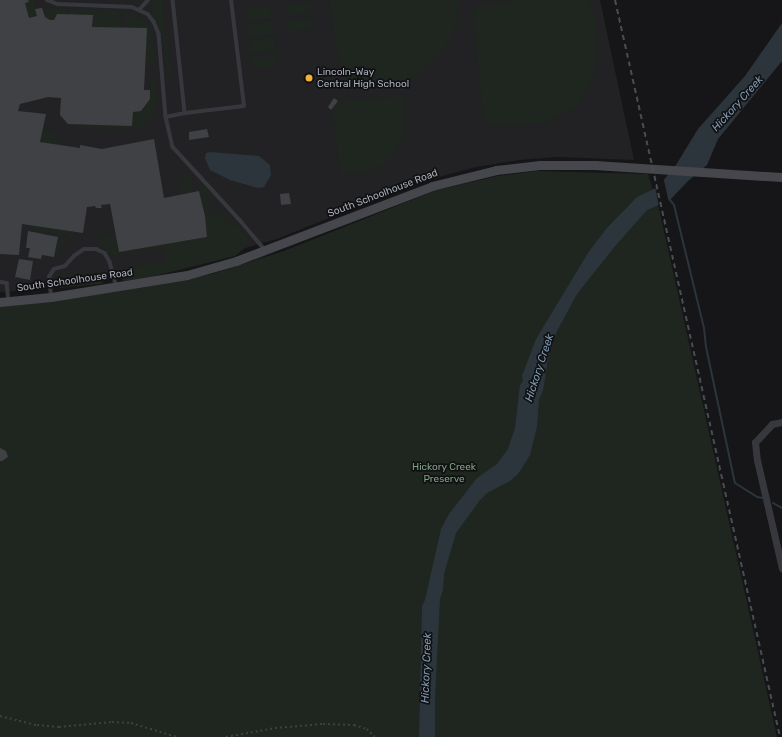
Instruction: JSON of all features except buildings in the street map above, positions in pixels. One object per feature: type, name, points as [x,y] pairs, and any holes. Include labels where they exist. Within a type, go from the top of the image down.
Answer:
[{"type":"street","name":"South Schoolhouse Road","points":[[5,301],[51,297],[187,275],[236,261],[432,186],[475,174],[540,165],[595,165],[782,177]]},
{"type":"street","points":[[782,422],[772,424],[755,442],[782,568]]},
{"type":"lane","points":[[47,0],[58,4],[123,6],[140,9],[148,14],[154,22],[159,34],[166,118],[173,147],[240,220],[265,250]]},
{"type":"lane","points":[[140,9],[148,0]]},
{"type":"lane","points":[[173,0],[186,113]]},
{"type":"lane","points":[[166,118],[186,113],[244,106],[232,0]]},
{"type":"lane","points":[[51,297],[48,276],[54,269],[65,266],[74,256],[84,249],[96,249],[105,253],[110,262],[116,286]]},
{"type":"lane","points":[[0,282],[7,283],[5,301]]},
{"type":"path","points":[[0,716],[36,725],[58,727],[100,723],[131,723],[177,737]]},
{"type":"path","points":[[226,737],[275,728],[323,724],[354,725],[367,729],[375,737]]},
{"type":"shaded area","name":"Lincoln-Way Central High School","points":[[0,0],[600,0],[634,160],[558,157],[519,160],[476,167],[413,184],[277,239],[162,272],[59,287],[0,292]]},
{"type":"green space","points":[[28,0],[34,0],[37,16],[29,18],[25,3]]},
{"type":"green space","points":[[154,0],[162,0],[166,34],[162,34],[152,15],[151,7]]},
{"type":"green space","points":[[329,0],[460,0],[456,26],[446,46],[429,66],[406,81],[385,84],[342,82]]},
{"type":"green space","points":[[522,0],[589,0],[596,26],[598,57],[589,88],[574,107],[547,122],[520,126],[484,123],[472,14],[479,6]]},
{"type":"green space","points":[[311,2],[312,14],[286,16],[285,4]]},
{"type":"green space","points":[[271,6],[272,18],[246,21],[245,9]]},
{"type":"green space","points":[[46,8],[66,9],[67,15],[57,14],[54,20],[50,20],[45,17],[43,11]]},
{"type":"green space","points":[[70,9],[120,11],[120,27],[92,27],[93,15],[68,15]]},
{"type":"green space","points":[[132,13],[148,25],[154,41],[146,41],[147,28],[125,28],[125,14]]},
{"type":"green space","points":[[313,17],[314,29],[288,32],[287,20]]},
{"type":"green space","points":[[272,22],[274,34],[248,37],[247,25]]},
{"type":"green space","points":[[162,36],[166,36],[171,72],[167,72]]},
{"type":"green space","points":[[274,38],[276,50],[250,53],[248,41]]},
{"type":"green space","points":[[146,43],[154,44],[157,64],[147,65],[145,74]]},
{"type":"green space","points":[[276,54],[278,66],[252,69],[250,57]]},
{"type":"green space","points":[[151,80],[156,81],[157,99],[152,117],[143,126],[131,130],[75,128],[75,124],[132,126],[133,112],[141,111],[150,99]]},
{"type":"green space","points":[[403,96],[406,115],[405,132],[396,151],[385,164],[366,173],[340,174],[332,109],[338,102]]},
{"type":"green space","points":[[41,130],[59,133],[56,145],[40,142]]},
{"type":"green space","name":"Hickory Creek Preserve","points":[[536,171],[648,174],[659,209],[777,737],[0,737],[0,307],[141,287],[212,274],[284,251],[437,190],[498,176]]},
{"type":"green space","points":[[190,173],[192,176],[192,193],[182,194],[182,181]]},
{"type":"green space","points":[[202,184],[211,193],[205,199],[217,211],[205,214],[204,210],[202,210],[198,189]]},
{"type":"green space","points":[[101,208],[103,236],[116,234],[119,252],[129,250],[129,253],[112,256],[101,244]]},
{"type":"green space","points":[[221,213],[232,227],[237,223],[248,239],[247,246],[235,256],[151,277],[124,281],[120,277],[120,269],[166,261],[162,247],[136,252],[135,249],[207,237],[204,216]]},
{"type":"green space","points":[[31,225],[74,232],[73,237],[71,240],[68,235],[30,230]]},
{"type":"green space","points":[[58,237],[67,238],[69,240],[60,248],[58,257],[54,257]]},
{"type":"green space","points":[[104,271],[106,272],[106,278],[101,284],[59,288],[59,277]]},
{"type":"water","name":"Hickory Creek","points":[[782,23],[782,61],[718,139],[707,165],[687,182],[670,200],[647,210],[616,245],[577,294],[557,331],[549,352],[543,391],[539,399],[537,427],[530,455],[518,474],[510,481],[487,493],[480,500],[456,533],[444,574],[443,590],[440,599],[435,697],[435,737],[419,737],[422,606],[425,600],[441,529],[449,514],[477,478],[497,464],[508,449],[515,428],[520,385],[523,381],[522,376],[536,339],[588,253],[606,229],[637,197],[658,187],[676,165],[698,129],[745,76]]},
{"type":"water","points":[[210,152],[259,156],[270,165],[271,175],[264,187],[258,188],[230,180],[210,170],[205,158],[206,153]]},
{"type":"pier","points":[[663,176],[669,203],[659,207],[655,186]]},
{"type":"waterway","points":[[670,200],[674,205],[704,328],[706,347],[735,483],[757,497],[763,498]]},
{"type":"waterway","points":[[773,503],[782,508]]},
{"type":"railway","points":[[615,0],[780,737]]},
{"type":"place","name":"Lincoln-Way Central High School","points":[[309,78]]}]
